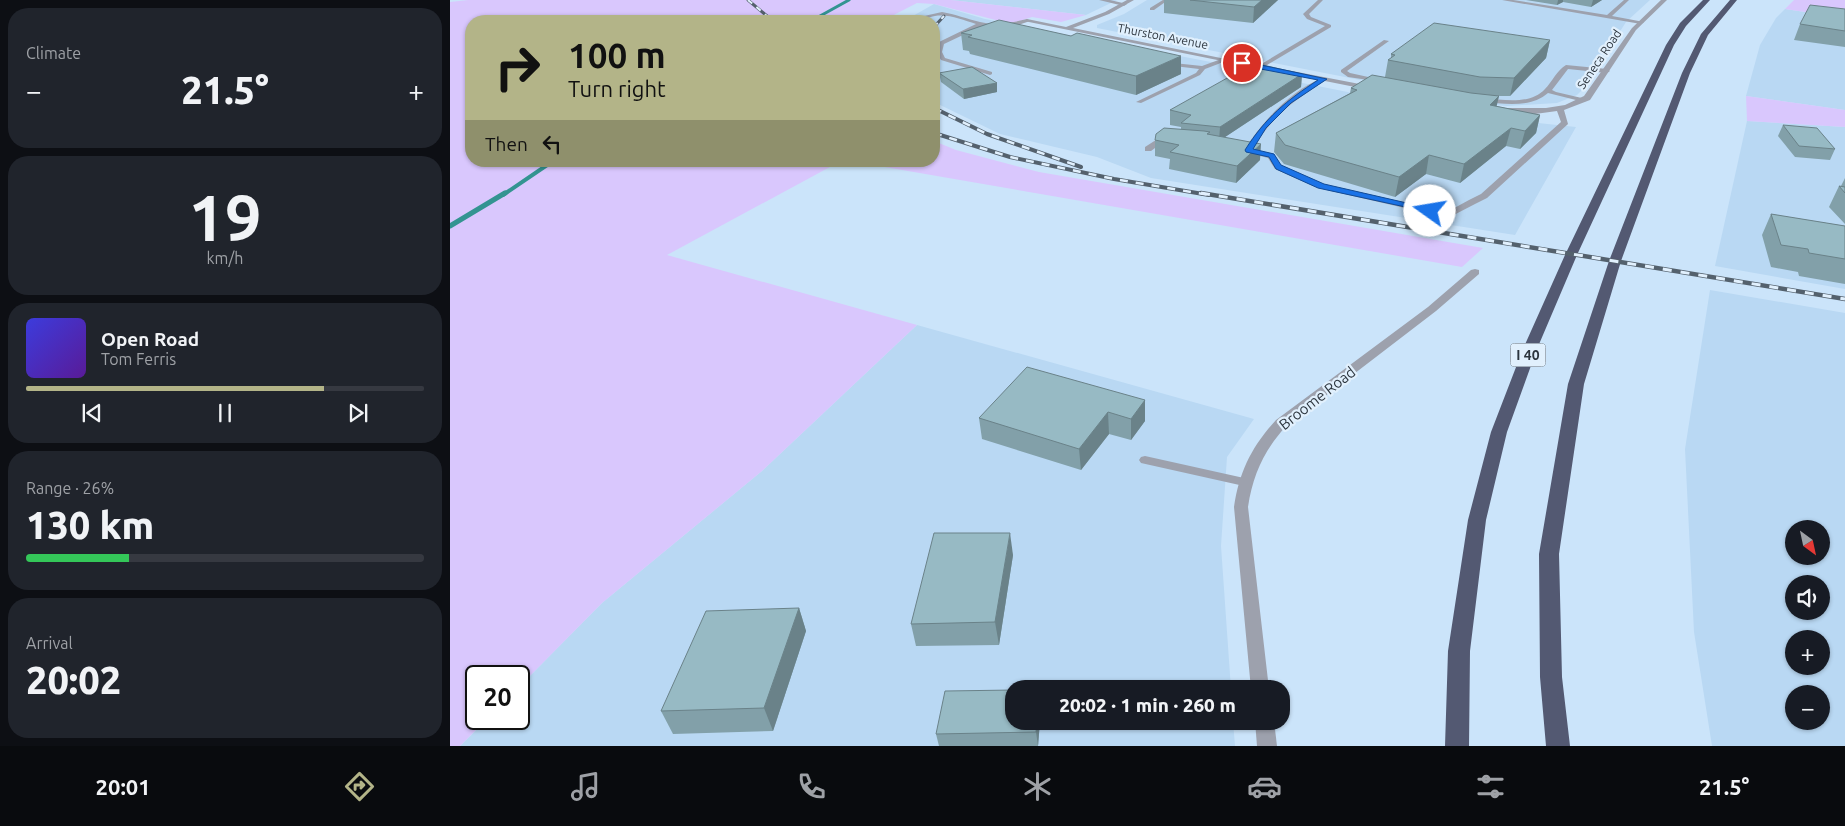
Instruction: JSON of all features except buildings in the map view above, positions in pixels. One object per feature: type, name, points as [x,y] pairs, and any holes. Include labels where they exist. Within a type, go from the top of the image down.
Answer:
[{"type":"highway","name":"I 40","points":[[1457,746],[1460,651],[1463,623],[1477,520],[1499,432],[1530,350],[1571,255],[1670,45],[1683,25],[1707,0]]},
{"type":"highway","points":[[1558,746],[1551,677],[1549,554],[1576,384],[1615,261],[1686,73],[1705,34],[1734,0]]},
{"type":"street","points":[[1068,28],[1131,0]]},
{"type":"street","name":"Seneca Road","points":[[1560,108],[1578,104],[1584,100],[1641,22],[1664,0]]},
{"type":"street","name":"Thurston Avenue","points":[[1027,21],[1377,89]]},
{"type":"street","points":[[1472,202],[1484,196],[1565,122],[1560,108],[1543,111],[1485,109]]},
{"type":"street","name":"Broome Road","points":[[1259,680],[1242,536],[1241,507],[1244,482],[1250,463],[1263,442],[1281,423],[1432,309],[1475,272]]},
{"type":"street","points":[[1265,730],[1267,746]]},
{"type":"lane","points":[[1101,0],[1124,4]]},
{"type":"lane","points":[[1152,9],[1166,0]]},
{"type":"lane","points":[[1260,67],[1329,26],[1309,18],[1306,14],[1322,0]]},
{"type":"lane","points":[[1504,0],[1641,22]]},
{"type":"lane","points":[[1608,17],[1627,0]]},
{"type":"lane","points":[[933,15],[946,12],[981,24],[1009,26],[1027,21]]},
{"type":"lane","points":[[940,48],[941,43],[981,24]]},
{"type":"lane","points":[[1090,41],[1109,36]]},
{"type":"lane","points":[[1386,41],[1343,71],[1288,102],[1263,127],[1245,149],[1271,156],[1278,167],[1321,186],[1448,215],[1472,202]]},
{"type":"lane","points":[[1134,51],[1135,46],[1143,43]]},
{"type":"lane","points":[[940,54],[943,59],[990,73]]},
{"type":"lane","points":[[1155,60],[1192,68],[1203,68],[1224,60]]},
{"type":"lane","points":[[1475,98],[1509,101],[1532,100],[1541,97],[1566,67],[1607,71]]},
{"type":"lane","points":[[1139,102],[1198,74],[1203,68]]},
{"type":"lane","points":[[1343,71],[1348,75],[1387,82]]},
{"type":"lane","points":[[1548,90],[1554,94],[1584,100]]},
{"type":"lane","points":[[1148,149],[1162,140],[1180,141]]},
{"type":"lane","points":[[1145,460],[1244,482]]},
{"type":"shaded area","points":[[468,0],[951,0],[1086,15],[1061,22],[1032,17],[1011,24],[934,4],[917,3],[894,15],[465,15],[465,167],[830,167],[667,255],[917,325],[762,471],[602,603],[530,676],[530,665],[465,665],[465,730],[476,730],[460,746],[450,746],[450,2]]},
{"type":"shaded area","points":[[951,0],[1117,0],[1086,15]]},
{"type":"shaded area","points":[[1147,0],[1650,0],[1626,22],[1584,88],[1577,95],[1557,103],[1507,106],[1482,104],[1097,28],[1097,25],[1124,14]]},
{"type":"shaded area","points":[[1794,0],[1845,0],[1845,18],[1785,9]]},
{"type":"shaded area","points":[[934,4],[985,19],[1248,69],[1247,72],[1463,115],[1576,127],[1515,235],[1151,178],[1097,157],[1000,134],[940,105],[940,15],[915,15]]},
{"type":"shaded area","points":[[1785,9],[1845,18],[1845,110],[1746,96],[1760,45],[1776,18]]},
{"type":"shaded area","points":[[1746,96],[1845,110],[1845,127],[1747,121]]},
{"type":"shaded area","points":[[1747,121],[1845,127],[1845,289],[1715,266]]},
{"type":"shaded area","points":[[940,143],[956,150],[1039,172],[1483,248],[1462,267],[885,167],[940,167]]},
{"type":"shaded area","points":[[1710,290],[1845,313],[1845,746],[1712,746],[1694,632],[1685,449]]},
{"type":"shaded area","points":[[917,325],[1254,419],[1227,457],[1221,546],[1230,680],[1005,680],[1005,730],[1234,730],[1235,746],[460,746],[476,730],[530,730],[530,676],[602,603],[762,471]]},
{"type":"waterway","points":[[822,15],[849,0]]},
{"type":"waterway","points":[[503,195],[544,167]]},
{"type":"waterway","points":[[450,226],[505,193]]},
{"type":"railway","points":[[748,0],[766,15]]},
{"type":"railway","points":[[940,20],[944,16]]},
{"type":"railway","points":[[940,111],[987,134],[1081,167]]},
{"type":"railway","points":[[940,135],[1010,157],[1114,179],[1209,195]]},
{"type":"railway","points":[[1201,193],[1845,299]]},
{"type":"route","points":[[1242,63],[1324,79],[1288,102],[1275,114],[1263,127],[1248,150],[1271,156],[1278,167],[1321,186],[1430,211]]}]
